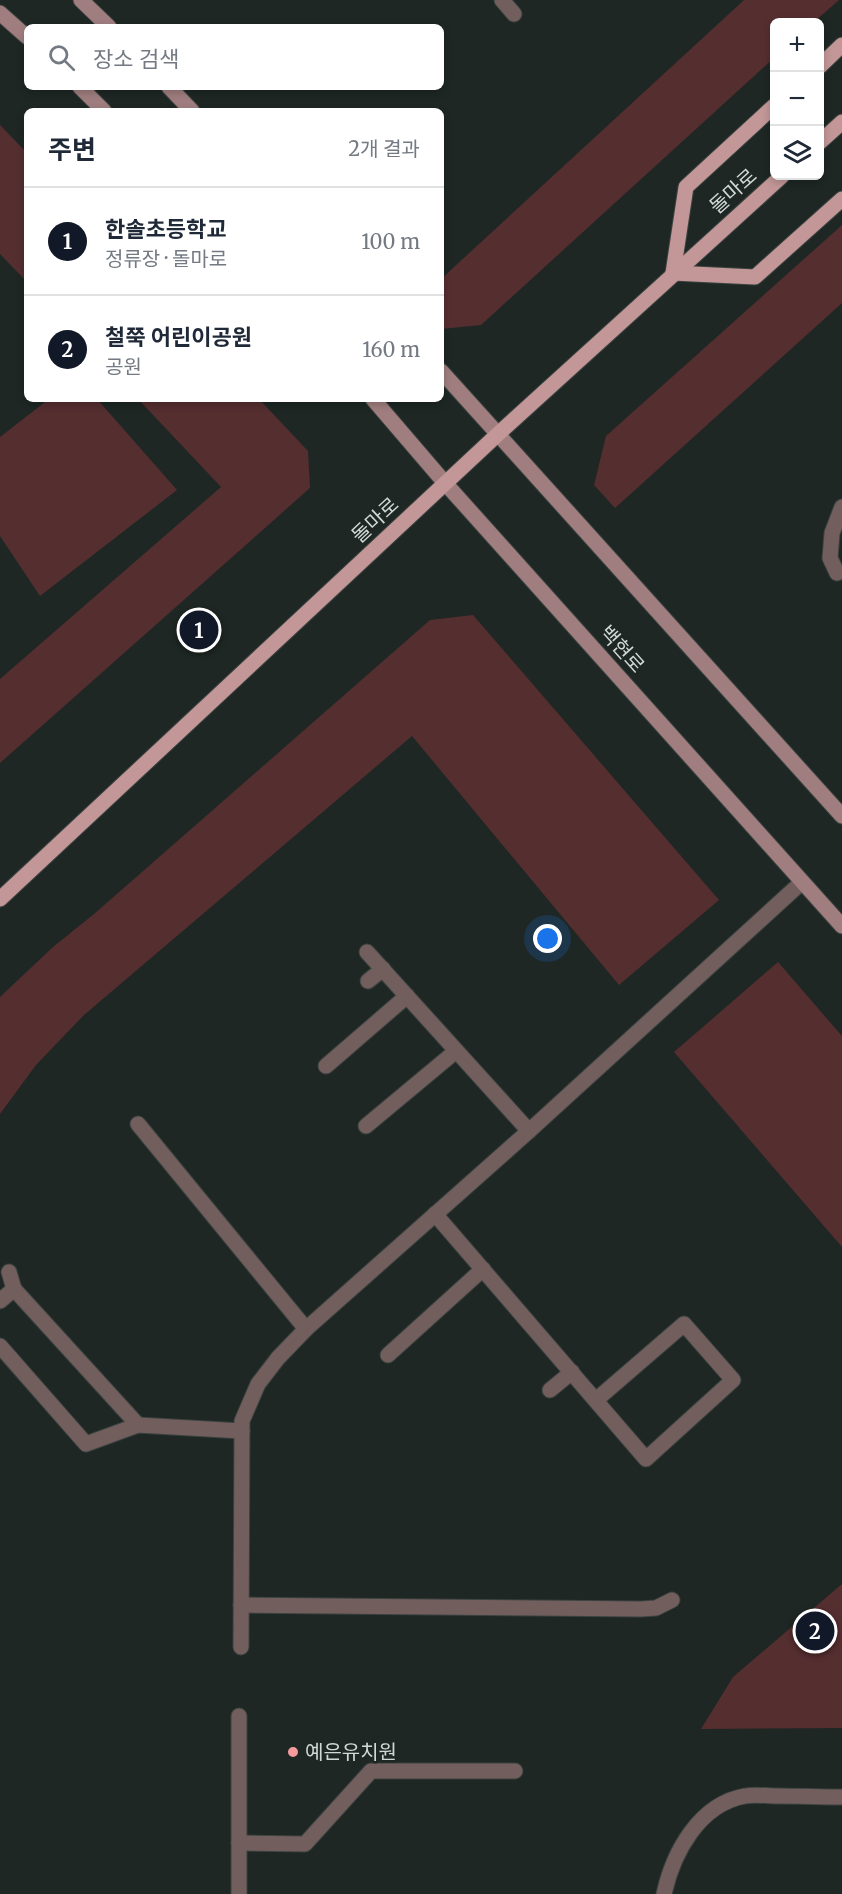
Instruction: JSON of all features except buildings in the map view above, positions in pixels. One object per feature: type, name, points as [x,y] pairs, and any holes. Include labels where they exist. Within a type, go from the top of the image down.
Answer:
[{"type":"main road","points":[[81,0],[106,24]]},
{"type":"main road","points":[[0,13],[24,34]]},
{"type":"main road","points":[[824,61],[842,45]]},
{"type":"main road","points":[[83,90],[101,108]]},
{"type":"main road","points":[[172,90],[189,108]]},
{"type":"main road","points":[[770,110],[686,187],[673,273],[755,277],[842,199]]},
{"type":"main road","points":[[824,138],[842,122]]},
{"type":"main road","name":"돌마로","points":[[0,899],[445,483],[778,180]]},
{"type":"main road","points":[[444,374],[842,816]]},
{"type":"main road","name":"백현로","points":[[376,402],[445,483],[842,926]]},
{"type":"lane","points":[[502,0],[514,14]]},
{"type":"lane","points":[[837,573],[830,558],[832,533],[842,507]]},
{"type":"lane","points":[[241,1647],[242,1422],[258,1384],[278,1358],[306,1329],[529,1131],[802,882]]},
{"type":"lane","points":[[367,952],[529,1131]]},
{"type":"lane","points":[[368,981],[383,969]]},
{"type":"lane","points":[[326,1066],[407,996]]},
{"type":"lane","points":[[366,1126],[456,1051]]},
{"type":"lane","points":[[138,1124],[306,1329]]},
{"type":"lane","points":[[435,1214],[646,1459],[733,1380],[684,1324],[596,1400]]},
{"type":"lane","points":[[388,1355],[483,1269]]},
{"type":"lane","points":[[9,1272],[14,1289],[138,1425]]},
{"type":"lane","points":[[0,1301],[14,1289]]},
{"type":"lane","points":[[0,1346],[86,1444],[138,1425],[242,1431]]},
{"type":"lane","points":[[550,1390],[572,1372]]},
{"type":"lane","points":[[241,1605],[641,1609],[656,1608],[672,1600]]},
{"type":"lane","points":[[239,1716],[239,1894]]},
{"type":"lane","points":[[239,1843],[305,1844],[371,1771],[515,1771]]},
{"type":"lane","points":[[664,1894],[669,1872],[683,1843],[700,1821],[721,1803],[745,1796],[842,1797]]},
{"type":"shaded area","points":[[744,0],[839,0],[819,18],[770,18],[770,62],[481,325],[444,329],[444,276]]},
{"type":"shaded area","points":[[0,125],[24,150],[24,279],[0,254]]},
{"type":"shaded area","points":[[842,225],[842,303],[615,508],[594,485],[606,436]]},
{"type":"shaded area","points":[[45,402],[100,402],[177,490],[40,596],[0,536],[0,437]]},
{"type":"shaded area","points":[[141,402],[262,402],[308,451],[310,488],[0,763],[0,679],[221,487]]},
{"type":"shaded area","points":[[473,615],[719,900],[619,985],[412,736],[84,1015],[36,1065],[0,1114],[0,997],[53,947],[94,914],[430,620]]},
{"type":"shaded area","points":[[778,962],[842,1036],[842,1247],[674,1052]]},
{"type":"shaded area","points":[[842,1584],[842,1728],[701,1729],[733,1677]]},
{"type":"place","name":"한솔초등학교","points":[[199,630]]},
{"type":"place","name":"철쭉 어린이공원","points":[[815,1631]]},
{"type":"place","name":"예은유치원","points":[[293,1752]]}]
